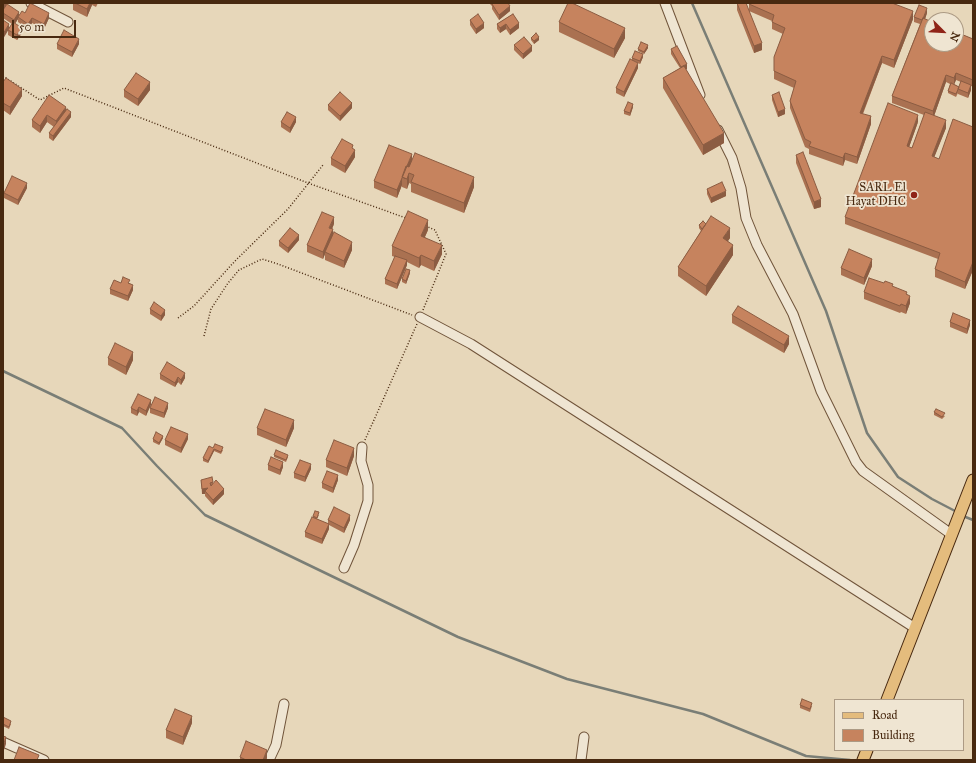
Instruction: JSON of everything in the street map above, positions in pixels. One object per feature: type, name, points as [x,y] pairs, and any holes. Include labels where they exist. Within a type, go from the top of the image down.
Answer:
[{"type":"main road","points":[[887,699],[973,480]]},
{"type":"street","points":[[30,3],[68,22]]},
{"type":"street","points":[[665,3],[703,103]]},
{"type":"street","points":[[714,123],[732,158],[741,188],[746,218],[757,245],[793,314],[821,391],[856,462],[863,471],[951,534]]},
{"type":"street","points":[[420,317],[471,344],[915,628]]},
{"type":"street","points":[[344,568],[354,545],[368,501],[368,486],[361,461],[362,447]]},
{"type":"street","points":[[270,760],[276,744],[284,704]]},
{"type":"street","points":[[581,760],[584,737]]},
{"type":"street","points":[[3,742],[44,760]]},
{"type":"path","points":[[3,76],[40,100],[64,88],[308,183],[406,218]]},
{"type":"path","points":[[178,318],[194,306],[235,261],[288,209],[322,165]]},
{"type":"path","points":[[362,447],[420,317],[446,254],[435,230],[428,227]]},
{"type":"path","points":[[204,336],[210,310],[228,283],[239,270],[262,259],[420,317]]},
{"type":"building","points":[[30,3],[49,13],[44,24],[32,18],[28,24],[18,17],[22,11],[25,13]]},
{"type":"building","points":[[75,3],[90,3],[87,9]]},
{"type":"building","points":[[508,3],[510,6],[499,15],[492,4]]},
{"type":"building","points":[[568,3],[572,3],[625,28],[614,49],[559,22]]},
{"type":"building","points":[[737,3],[746,3],[762,43],[754,46]]},
{"type":"building","points":[[749,3],[892,3],[913,11],[894,60],[882,56],[860,113],[871,116],[857,157],[845,153],[843,158],[809,146],[811,142],[805,139],[790,101],[796,81],[774,71],[774,57],[785,28],[772,22],[774,15]]},
{"type":"building","points":[[7,4],[19,12],[14,20],[3,13],[3,10]]},
{"type":"building","points":[[919,5],[927,8],[926,12],[924,12],[922,20],[914,17]]},
{"type":"building","points":[[478,14],[484,23],[476,29],[470,20]]},
{"type":"building","points":[[513,14],[519,23],[510,30],[506,24],[500,28],[497,24]]},
{"type":"building","points":[[923,18],[924,52],[964,52],[964,35],[973,39],[973,80],[956,73],[954,78],[946,75],[933,111],[892,96]]},
{"type":"building","points":[[3,20],[9,24],[3,34]]},
{"type":"building","points":[[13,22],[22,28],[17,35],[8,30]]},
{"type":"building","points":[[64,30],[79,39],[72,52],[57,44]]},
{"type":"building","points":[[536,33],[539,37],[534,41],[531,38]]},
{"type":"building","points":[[524,37],[532,46],[523,54],[514,45]]},
{"type":"building","points":[[641,42],[648,45],[644,52],[638,49]]},
{"type":"building","points":[[677,46],[687,64],[681,67],[671,49]]},
{"type":"building","points":[[635,51],[643,54],[640,61],[632,58]]},
{"type":"building","points":[[630,59],[638,63],[624,92],[616,88]]},
{"type":"building","points":[[684,66],[724,133],[703,145],[663,78]]},
{"type":"building","points":[[136,73],[150,82],[138,99],[124,90]]},
{"type":"building","points":[[6,78],[22,89],[10,107],[3,103],[3,82]]},
{"type":"building","points":[[961,81],[971,85],[968,93],[958,89]]},
{"type":"building","points":[[951,83],[959,87],[956,94],[948,91]]},
{"type":"building","points":[[340,92],[352,103],[340,116],[328,105]]},
{"type":"building","points":[[779,92],[785,109],[778,112],[772,95]]},
{"type":"building","points":[[49,95],[66,107],[56,121],[47,115],[40,126],[32,120]]},
{"type":"building","points":[[628,102],[633,104],[630,113],[624,111]]},
{"type":"building","name":"SARL El Hayat DHC","points":[[888,103],[918,115],[907,146],[912,148],[925,112],[946,120],[932,156],[939,159],[953,119],[973,127],[973,262],[965,282],[935,269],[940,253],[845,217]]},
{"type":"building","points":[[67,109],[71,112],[53,136],[49,133]]},
{"type":"building","points":[[287,112],[296,117],[290,128],[281,122]]},
{"type":"building","points":[[342,139],[353,145],[352,148],[355,150],[345,166],[331,158]]},
{"type":"building","points":[[389,145],[412,154],[397,190],[374,181]]},
{"type":"building","points":[[803,152],[821,199],[814,202],[796,155]]},
{"type":"building","points":[[415,153],[474,177],[464,203],[411,182],[414,175],[409,173],[407,179],[402,177],[406,166],[409,167]]},
{"type":"building","points":[[12,176],[27,183],[18,200],[4,193]]},
{"type":"building","points":[[722,182],[726,191],[711,198],[707,189]]},
{"type":"building","points":[[408,211],[428,220],[421,236],[442,245],[434,261],[421,255],[419,258],[392,246]]},
{"type":"building","points":[[322,212],[334,217],[329,228],[333,229],[323,252],[307,245]]},
{"type":"building","points":[[711,216],[730,228],[723,238],[733,245],[706,286],[678,267]]},
{"type":"building","points":[[703,221],[706,224],[702,229],[699,225]]},
{"type":"building","points":[[290,228],[299,235],[288,248],[279,241]]},
{"type":"building","points":[[334,232],[352,242],[344,261],[325,252]]},
{"type":"building","points":[[849,249],[872,259],[864,278],[841,268]]},
{"type":"building","points":[[395,256],[407,260],[397,284],[385,279]]},
{"type":"building","points":[[406,269],[410,270],[406,281],[402,279]]},
{"type":"building","points":[[123,277],[130,280],[128,283],[133,285],[128,296],[110,289],[114,280],[121,283]]},
{"type":"building","points":[[869,278],[884,283],[885,281],[893,284],[892,286],[907,292],[906,294],[910,296],[906,306],[901,304],[900,306],[864,292]]},
{"type":"building","points":[[154,302],[165,310],[161,316],[150,309]]},
{"type":"building","points":[[738,306],[789,336],[784,345],[732,315]]},
{"type":"building","points":[[953,313],[970,320],[967,329],[950,322]]},
{"type":"building","points":[[115,343],[133,352],[126,367],[108,358]]},
{"type":"building","points":[[167,362],[185,373],[181,380],[178,377],[175,383],[160,374]]},
{"type":"building","points":[[138,394],[151,400],[146,411],[139,407],[137,411],[131,408]]},
{"type":"building","points":[[155,397],[168,403],[164,413],[150,408]]},
{"type":"building","points":[[265,409],[294,420],[286,440],[257,428]]},
{"type":"building","points":[[936,409],[945,413],[942,417],[934,412]]},
{"type":"building","points":[[171,427],[188,434],[181,448],[165,440]]},
{"type":"building","points":[[156,432],[163,436],[159,443],[153,439]]},
{"type":"building","points":[[334,440],[354,448],[347,468],[326,460]]},
{"type":"building","points":[[215,444],[223,447],[221,452],[214,449],[208,461],[203,458],[209,446],[213,448]]},
{"type":"building","points":[[276,450],[288,455],[286,460],[274,455]]},
{"type":"building","points":[[271,457],[283,462],[280,470],[268,465]]},
{"type":"building","points":[[300,460],[311,464],[305,477],[294,473]]},
{"type":"building","points":[[327,471],[338,475],[333,488],[322,483]]},
{"type":"building","points":[[212,477],[213,482],[210,483],[211,486],[216,480],[224,489],[213,500],[205,491],[208,488],[202,489],[201,480]]},
{"type":"building","points":[[334,507],[350,515],[344,528],[328,520]]},
{"type":"building","points":[[315,511],[319,512],[317,518],[313,516]]},
{"type":"building","points":[[312,517],[329,524],[322,539],[305,532]]},
{"type":"building","points":[[802,699],[812,703],[810,709],[800,705]]},
{"type":"building","points":[[175,709],[192,716],[183,737],[166,730]]},
{"type":"building","points":[[3,717],[11,721],[9,727],[3,724]]},
{"type":"building","points":[[3,736],[6,737],[3,746]]},
{"type":"building","points":[[246,741],[267,750],[263,760],[246,760],[240,757]]},
{"type":"building","points":[[19,747],[39,755],[37,760],[14,760]]},
{"type":"waterway","points":[[692,3],[826,311],[867,433],[898,477],[932,499],[957,512]]},
{"type":"waterway","points":[[3,371],[122,428],[205,515],[458,637],[567,679],[703,714],[806,756],[850,760]]},
{"type":"waterway","points":[[963,516],[973,520]]},
{"type":"place","name":"SARL El Hayat DHC","points":[[914,195]]}]
